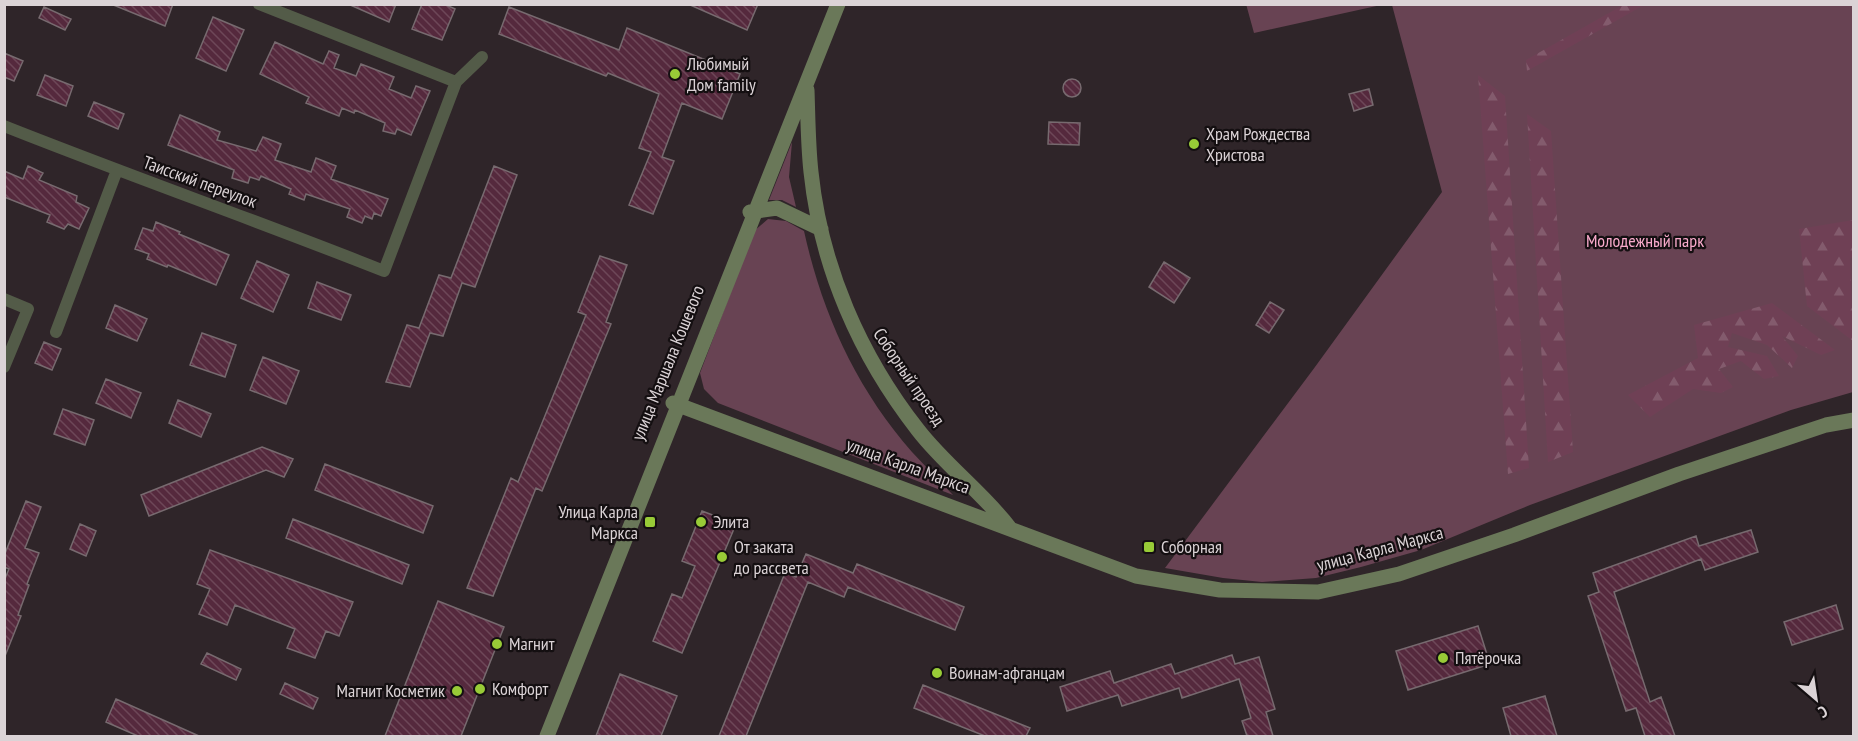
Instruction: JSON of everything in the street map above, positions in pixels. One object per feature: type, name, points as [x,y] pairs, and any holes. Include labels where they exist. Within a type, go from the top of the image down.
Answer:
[{"type":"street","points":[[258,4],[456,82],[482,57]]},
{"type":"street","name":"улица Маршала Кошевого","points":[[542,736],[805,79],[830,4]]},
{"type":"street","points":[[805,79],[838,4]]},
{"type":"street","name":"Соборный проезд","points":[[805,79],[811,173],[823,243],[843,304],[867,356],[919,431],[1008,525]]},
{"type":"street","name":"Таисский переулок","points":[[4,126],[384,271],[456,82]]},
{"type":"street","points":[[56,332],[117,170]]},
{"type":"street","points":[[753,211],[777,208],[821,229]]},
{"type":"street","points":[[4,299],[28,309],[4,367]]},
{"type":"street","points":[[547,736],[676,402]]},
{"type":"street","name":"улица Карла Маркса","points":[[676,402],[1137,571],[1219,585],[1319,587],[1394,569],[1512,530],[1677,466],[1815,420],[1854,412]]},
{"type":"street","points":[[1008,525],[1136,576],[1220,590],[1318,592],[1399,574],[1514,535],[1690,470],[1826,425],[1854,420]]},
{"type":"green space","points":[[1246,4],[1381,4],[1381,5],[1254,33]]},
{"type":"green space","name":"Молодежный парк","points":[[1392,5],[1853,5],[1853,392],[1791,410],[1530,505],[1421,550],[1361,567],[1316,578],[1262,582],[1165,568],[1442,192]]},
{"type":"green space","points":[[1623,5],[1644,5],[1527,71],[1526,60]]},
{"type":"green space","points":[[1478,75],[1505,96],[1529,468],[1508,474]]},
{"type":"green space","points":[[1527,114],[1551,131],[1573,452],[1548,462]]},
{"type":"green space","points":[[792,142],[789,177],[796,207],[782,200],[769,200]]},
{"type":"green space","points":[[768,219],[786,221],[804,231],[831,320],[858,376],[892,427],[912,452],[953,495],[718,403],[704,389],[700,373],[754,231]]},
{"type":"green space","points":[[1853,220],[1853,257],[1850,258],[1853,341],[1807,306],[1799,229]]},
{"type":"green space","points":[[1772,303],[1835,350],[1821,355],[1782,336],[1798,356],[1792,368],[1767,345],[1732,333],[1728,347],[1767,356],[1779,376],[1764,379],[1741,361],[1719,369],[1733,387],[1721,393],[1693,389],[1650,417],[1628,395],[1698,358],[1694,325]]},
{"type":"building","points":[[111,4],[173,4],[165,26]]},
{"type":"building","points":[[348,4],[396,4],[389,22]]},
{"type":"building","points":[[422,4],[444,4],[455,9],[442,40],[412,29]]},
{"type":"building","points":[[688,4],[758,4],[747,30]]},
{"type":"building","points":[[44,7],[71,19],[65,30],[39,18]]},
{"type":"building","points":[[509,7],[619,50],[627,28],[740,74],[722,119],[682,103],[662,157],[674,161],[653,214],[629,205],[651,152],[639,148],[659,94],[499,34]]},
{"type":"building","points":[[213,17],[244,30],[226,71],[196,58]]},
{"type":"building","points":[[275,42],[323,64],[329,51],[339,55],[334,68],[356,76],[361,64],[394,77],[389,89],[411,98],[416,86],[430,91],[411,135],[397,129],[395,134],[383,131],[385,123],[355,110],[354,113],[342,108],[339,116],[306,103],[309,97],[260,74]]},
{"type":"building","points":[[4,53],[23,61],[14,81],[4,77]]},
{"type":"building","points":[[45,75],[73,86],[66,106],[37,95]]},
{"type":"building","points":[[1068,79],[1076,79],[1081,84],[1079,95],[1068,97],[1063,92],[1063,84]]},
{"type":"building","points":[[1369,89],[1373,105],[1354,111],[1349,94]]},
{"type":"building","points":[[94,102],[124,114],[118,129],[88,116]]},
{"type":"building","points":[[180,115],[220,132],[217,140],[256,151],[263,137],[281,144],[275,160],[311,172],[316,158],[336,166],[331,179],[388,199],[381,216],[374,213],[372,219],[365,216],[362,223],[347,217],[350,209],[306,194],[304,200],[289,194],[291,189],[261,176],[259,180],[250,177],[248,183],[232,178],[234,170],[168,145]]},
{"type":"building","points":[[1049,122],[1080,123],[1079,145],[1048,144]]},
{"type":"building","points":[[28,166],[43,173],[39,180],[77,196],[76,202],[89,208],[79,229],[68,224],[64,229],[47,222],[50,215],[4,197],[4,171],[23,179]]},
{"type":"building","points":[[494,166],[517,175],[475,287],[462,283],[443,336],[430,333],[410,387],[386,382],[407,325],[419,328],[439,275],[451,278]]},
{"type":"building","points":[[156,222],[229,255],[216,285],[147,259],[149,254],[135,249],[143,228],[153,231]]},
{"type":"building","points":[[600,256],[627,265],[606,322],[611,324],[542,491],[536,488],[493,596],[467,588],[511,478],[518,482],[586,315],[578,312]]},
{"type":"building","points":[[257,261],[289,275],[273,312],[241,298]]},
{"type":"building","points":[[1164,262],[1190,278],[1174,303],[1149,287]]},
{"type":"building","points":[[317,282],[351,295],[341,320],[308,308]]},
{"type":"building","points":[[1270,302],[1284,310],[1269,333],[1256,325]]},
{"type":"building","points":[[115,305],[147,319],[137,341],[106,328]]},
{"type":"building","points":[[202,333],[236,345],[225,377],[190,365]]},
{"type":"building","points":[[44,342],[61,349],[52,370],[35,363]]},
{"type":"building","points":[[263,357],[299,371],[286,404],[250,390]]},
{"type":"building","points":[[106,379],[141,393],[131,418],[96,403]]},
{"type":"building","points":[[178,400],[211,414],[201,437],[169,423]]},
{"type":"building","points":[[63,409],[94,420],[85,445],[54,434]]},
{"type":"building","points":[[262,447],[293,459],[284,477],[266,470],[149,516],[141,495]]},
{"type":"building","points":[[325,464],[433,506],[423,533],[315,490]]},
{"type":"building","points":[[26,501],[41,507],[25,548],[39,553],[18,615],[21,616],[5,656],[4,581],[9,569],[4,567],[4,556]]},
{"type":"building","points":[[702,511],[736,524],[682,653],[653,641],[672,594],[682,598],[695,566],[682,561]]},
{"type":"building","points":[[293,519],[409,565],[402,584],[286,538]]},
{"type":"building","points":[[80,524],[96,531],[86,556],[70,549]]},
{"type":"building","points":[[1751,530],[1758,552],[1705,570],[1701,559],[1614,592],[1650,702],[1661,697],[1675,736],[1645,736],[1636,708],[1626,711],[1588,596],[1599,592],[1593,573],[1696,536],[1699,546]]},
{"type":"building","points":[[210,550],[353,602],[339,636],[326,631],[315,658],[287,648],[295,629],[235,605],[227,625],[199,614],[210,589],[197,584]]},
{"type":"building","points":[[806,554],[853,573],[857,564],[964,607],[955,630],[848,587],[844,597],[808,582],[746,736],[719,736],[785,573],[796,577]]},
{"type":"building","points":[[438,601],[504,627],[461,736],[385,736]]},
{"type":"building","points":[[1836,605],[1843,629],[1792,645],[1784,622]]},
{"type":"building","name":"Пятёрочка","points":[[1478,626],[1490,664],[1408,690],[1396,651]]},
{"type":"building","points":[[207,653],[241,669],[236,680],[201,664]]},
{"type":"building","points":[[1232,655],[1235,664],[1259,657],[1275,709],[1266,712],[1273,736],[1247,736],[1242,721],[1251,718],[1239,679],[1182,698],[1179,688],[1122,706],[1118,695],[1067,711],[1060,687],[1110,671],[1114,683],[1171,664],[1175,674]]},
{"type":"building","points":[[620,674],[677,696],[661,736],[596,736]]},
{"type":"building","points":[[285,683],[318,698],[313,709],[280,694]]},
{"type":"building","points":[[923,685],[1030,728],[1026,736],[985,736],[914,708]]},
{"type":"building","points":[[1545,696],[1557,736],[1511,736],[1503,708]]},
{"type":"building","points":[[116,699],[199,736],[138,736],[106,722]]},
{"type":"place","name":"Любимый Дом family","points":[[675,74]]},
{"type":"place","name":"Храм Рождества Христова","points":[[1194,144]]},
{"type":"place","name":"Улица Карла Маркса","points":[[650,522]]},
{"type":"place","name":"Элита","points":[[701,522]]},
{"type":"place","name":"Соборная","points":[[1149,547]]},
{"type":"place","name":"От заката до рассвета","points":[[722,557]]},
{"type":"place","name":"Магнит","points":[[497,644]]},
{"type":"place","name":"Пятёрочка","points":[[1443,658]]},
{"type":"place","name":"Воинам-афганцам","points":[[937,673]]},
{"type":"place","name":"Комфорт","points":[[480,689]]},
{"type":"place","name":"Магнит Косметик","points":[[457,691]]}]
